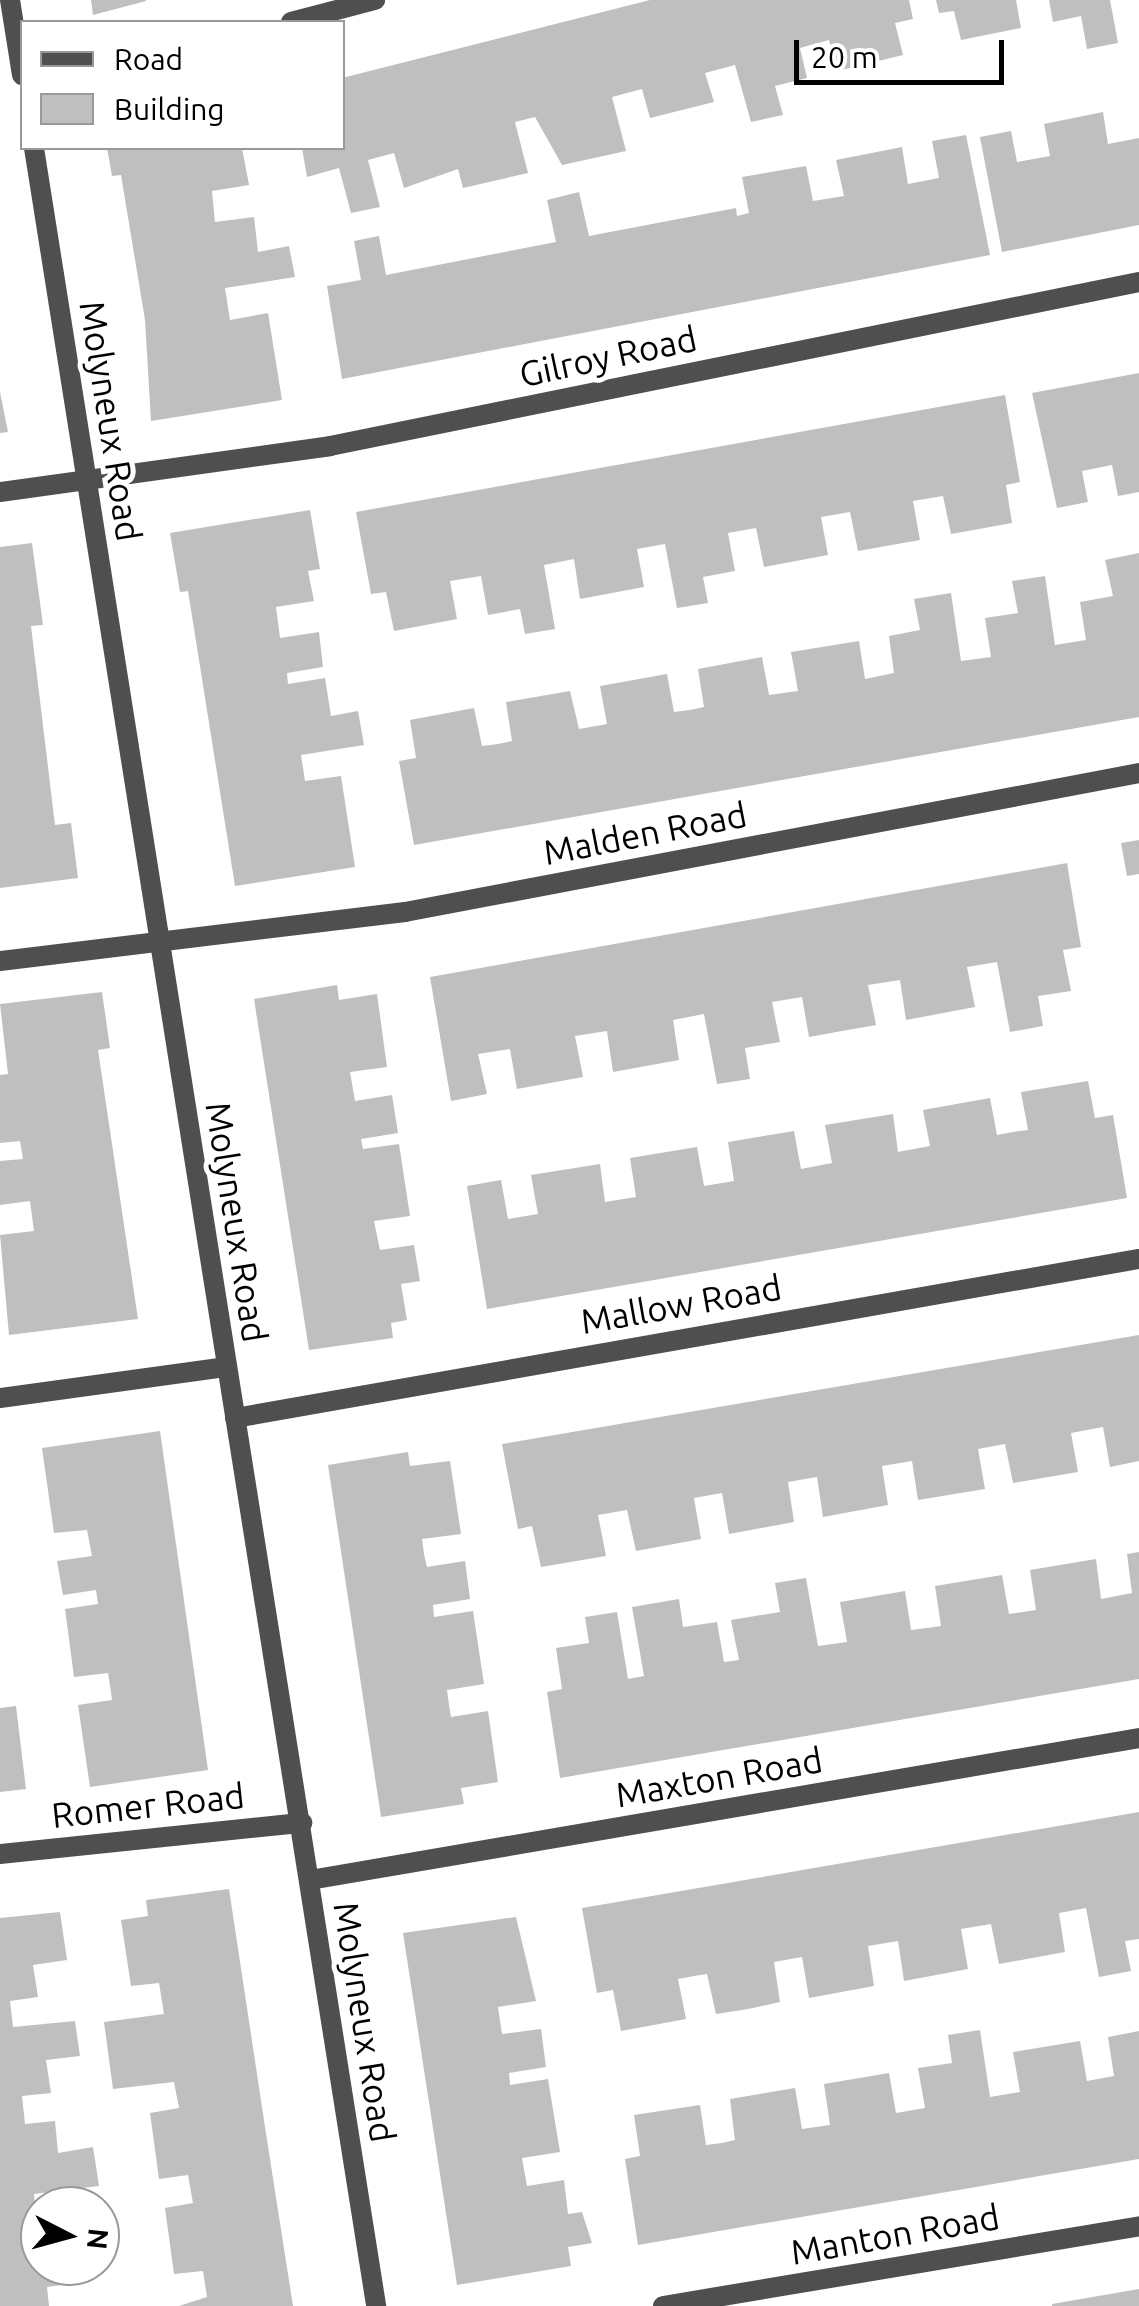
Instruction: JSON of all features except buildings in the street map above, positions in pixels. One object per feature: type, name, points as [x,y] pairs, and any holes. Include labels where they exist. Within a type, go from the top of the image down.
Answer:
[{"type":"street","points":[[10,0],[16,68]]},
{"type":"street","points":[[300,20],[375,0]]},
{"type":"street","name":"Molyneux Road","points":[[34,150],[376,2306]]},
{"type":"street","name":"Gilroy Road","points":[[0,492],[330,446],[1139,282]]},
{"type":"street","name":"Malden Road","points":[[0,961],[404,912],[1139,773]]},
{"type":"street","name":"Mallow Road","points":[[235,1418],[1139,1259]]},
{"type":"street","points":[[0,1398],[227,1368]]},
{"type":"street","name":"Maxton Road","points":[[310,1880],[1139,1738]]},
{"type":"street","name":"Romer Road","points":[[0,1854],[302,1823]]},
{"type":"street","name":"Manton Road","points":[[663,2306],[1139,2226]]}]
